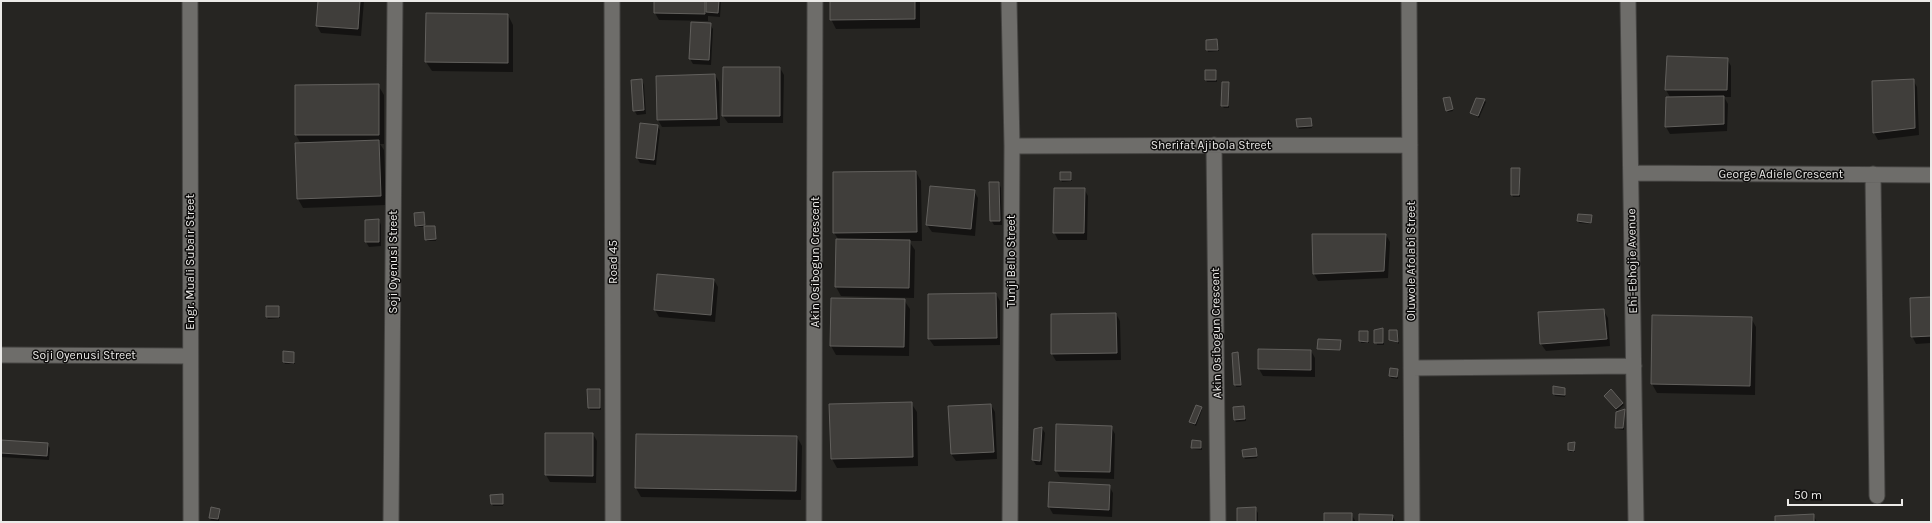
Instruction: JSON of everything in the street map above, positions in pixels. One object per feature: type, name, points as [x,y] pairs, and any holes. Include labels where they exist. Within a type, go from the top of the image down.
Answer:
[{"type":"street","name":"Engr. Muali Subair Street","points":[[190,1],[191,522]]},
{"type":"street","name":"Soji Oyenusi Street","points":[[391,522],[395,1]]},
{"type":"street","name":"Road 45","points":[[612,1],[613,522]]},
{"type":"street","name":"Akin Osibogun Crescent","points":[[814,522],[815,1]]},
{"type":"street","name":"Tunji Bello Street","points":[[1010,1],[1012,146],[1010,522]]},
{"type":"street","name":"Oluwole Afolabi Street","points":[[1410,1],[1412,522]]},
{"type":"street","name":"Ehi-Ebhojie Avenue","points":[[1628,1],[1636,522]]},
{"type":"street","name":"Akin Osibogun Crescent","points":[[1214,145],[1218,522]]},
{"type":"street","name":"Sherifat Ajibola Street","points":[[1012,146],[1410,145]]},
{"type":"street","name":"George Adiele Crescent","points":[[1631,173],[1931,175]]},
{"type":"street","points":[[1873,174],[1877,496]]},
{"type":"street","name":"Soji Oyenusi Street","points":[[1,355],[190,356]]},
{"type":"street","points":[[1411,368],[1634,366]]},
{"type":"building","points":[[318,1],[360,1],[358,29],[316,26]]},
{"type":"building","points":[[654,1],[705,1],[705,14],[654,13]]},
{"type":"building","points":[[706,1],[719,1],[718,13],[706,12]]},
{"type":"building","points":[[830,1],[915,1],[915,19],[830,20]]},
{"type":"building","points":[[426,13],[508,14],[508,63],[425,62]]},
{"type":"building","points":[[691,22],[711,23],[709,60],[689,59]]},
{"type":"building","points":[[1217,39],[1218,50],[1206,50],[1206,40]]},
{"type":"building","points":[[1667,56],[1728,58],[1727,90],[1665,90]]},
{"type":"building","points":[[723,67],[780,67],[780,116],[722,116]]},
{"type":"building","points":[[1205,70],[1216,70],[1216,80],[1205,80]]},
{"type":"building","points":[[715,74],[717,119],[657,120],[656,76]]},
{"type":"building","points":[[642,79],[644,110],[633,111],[631,80]]},
{"type":"building","points":[[1914,79],[1915,128],[1873,133],[1872,81]]},
{"type":"building","points":[[1222,82],[1229,82],[1228,106],[1221,106]]},
{"type":"building","points":[[379,84],[379,135],[295,135],[295,85]]},
{"type":"building","points":[[1724,96],[1724,124],[1665,127],[1666,97]]},
{"type":"building","points":[[1450,97],[1453,109],[1446,111],[1443,98]]},
{"type":"building","points":[[1476,98],[1485,99],[1478,116],[1470,113]]},
{"type":"building","points":[[1311,118],[1312,126],[1297,127],[1296,119]]},
{"type":"building","points":[[640,123],[658,125],[654,160],[636,158]]},
{"type":"building","points":[[379,140],[381,196],[297,199],[295,143]]},
{"type":"building","points":[[1511,168],[1520,168],[1519,195],[1511,195]]},
{"type":"building","points":[[916,171],[917,232],[833,233],[833,172]]},
{"type":"building","points":[[1060,172],[1071,172],[1071,180],[1060,180]]},
{"type":"building","points":[[989,182],[999,182],[1000,221],[990,221]]},
{"type":"building","points":[[930,186],[975,190],[971,229],[926,225]]},
{"type":"building","points":[[1054,188],[1085,188],[1084,233],[1053,233]]},
{"type":"building","points":[[424,212],[425,225],[415,226],[414,213]]},
{"type":"building","points":[[1578,214],[1592,215],[1591,223],[1577,221]]},
{"type":"building","points":[[379,219],[379,242],[365,242],[365,220]]},
{"type":"building","points":[[424,226],[435,226],[436,239],[425,240]]},
{"type":"building","points":[[1312,234],[1386,234],[1384,271],[1313,274]]},
{"type":"building","points":[[836,239],[910,240],[909,288],[835,287]]},
{"type":"building","points":[[657,274],[714,279],[711,315],[654,310]]},
{"type":"building","points":[[996,293],[997,338],[928,339],[928,294]]},
{"type":"building","points":[[1931,297],[1931,336],[1911,337],[1910,298]]},
{"type":"building","points":[[831,298],[905,299],[904,347],[830,346]]},
{"type":"building","points":[[266,306],[279,306],[279,317],[266,317]]},
{"type":"building","points":[[1604,309],[1607,339],[1540,344],[1538,312]]},
{"type":"building","points":[[1116,313],[1117,353],[1051,354],[1051,314]]},
{"type":"building","points":[[1652,315],[1752,317],[1750,386],[1651,384]]},
{"type":"building","points":[[1383,328],[1383,343],[1374,343],[1374,330]]},
{"type":"building","points":[[1389,330],[1397,330],[1398,342],[1389,340]]},
{"type":"building","points":[[1359,331],[1368,331],[1368,342],[1359,341]]},
{"type":"building","points":[[1318,339],[1341,340],[1340,350],[1317,349]]},
{"type":"building","points":[[1258,349],[1311,350],[1311,370],[1258,369]]},
{"type":"building","points":[[283,351],[294,352],[294,363],[283,362]]},
{"type":"building","points":[[1238,352],[1241,385],[1234,385],[1232,353]]},
{"type":"building","points":[[1390,368],[1398,369],[1397,377],[1389,376]]},
{"type":"building","points":[[1553,386],[1565,388],[1565,395],[1553,394]]},
{"type":"building","points":[[587,389],[600,389],[600,408],[588,408]]},
{"type":"building","points":[[1611,389],[1623,403],[1616,409],[1604,396]]},
{"type":"building","points":[[912,402],[913,457],[831,459],[829,404]]},
{"type":"building","points":[[991,404],[994,452],[951,454],[948,406]]},
{"type":"building","points":[[1196,405],[1202,407],[1195,424],[1189,422]]},
{"type":"building","points":[[1244,406],[1245,419],[1234,420],[1233,407]]},
{"type":"building","points":[[1625,409],[1623,428],[1615,428],[1616,412]]},
{"type":"building","points":[[1056,424],[1112,426],[1110,472],[1055,471]]},
{"type":"building","points":[[1042,427],[1040,461],[1032,460],[1034,429]]},
{"type":"building","points":[[545,433],[593,433],[593,476],[545,475]]},
{"type":"building","points":[[636,434],[797,436],[796,491],[635,488]]},
{"type":"building","points":[[1,440],[48,443],[47,456],[1,453]]},
{"type":"building","points":[[1192,440],[1201,441],[1201,448],[1191,448]]},
{"type":"building","points":[[1575,442],[1574,451],[1568,450],[1568,443]]},
{"type":"building","points":[[1256,448],[1257,456],[1243,457],[1242,450]]},
{"type":"building","points":[[1049,482],[1110,485],[1109,510],[1048,507]]},
{"type":"building","points":[[503,494],[503,504],[491,504],[490,495]]},
{"type":"building","points":[[211,507],[220,509],[218,519],[209,518]]},
{"type":"building","points":[[1256,507],[1256,522],[1237,522],[1237,508]]},
{"type":"building","points":[[1324,513],[1352,513],[1352,522],[1324,522]]},
{"type":"building","points":[[1359,514],[1393,515],[1392,522],[1359,522]]},
{"type":"building","points":[[1814,514],[1814,522],[1775,522],[1775,516]]}]
